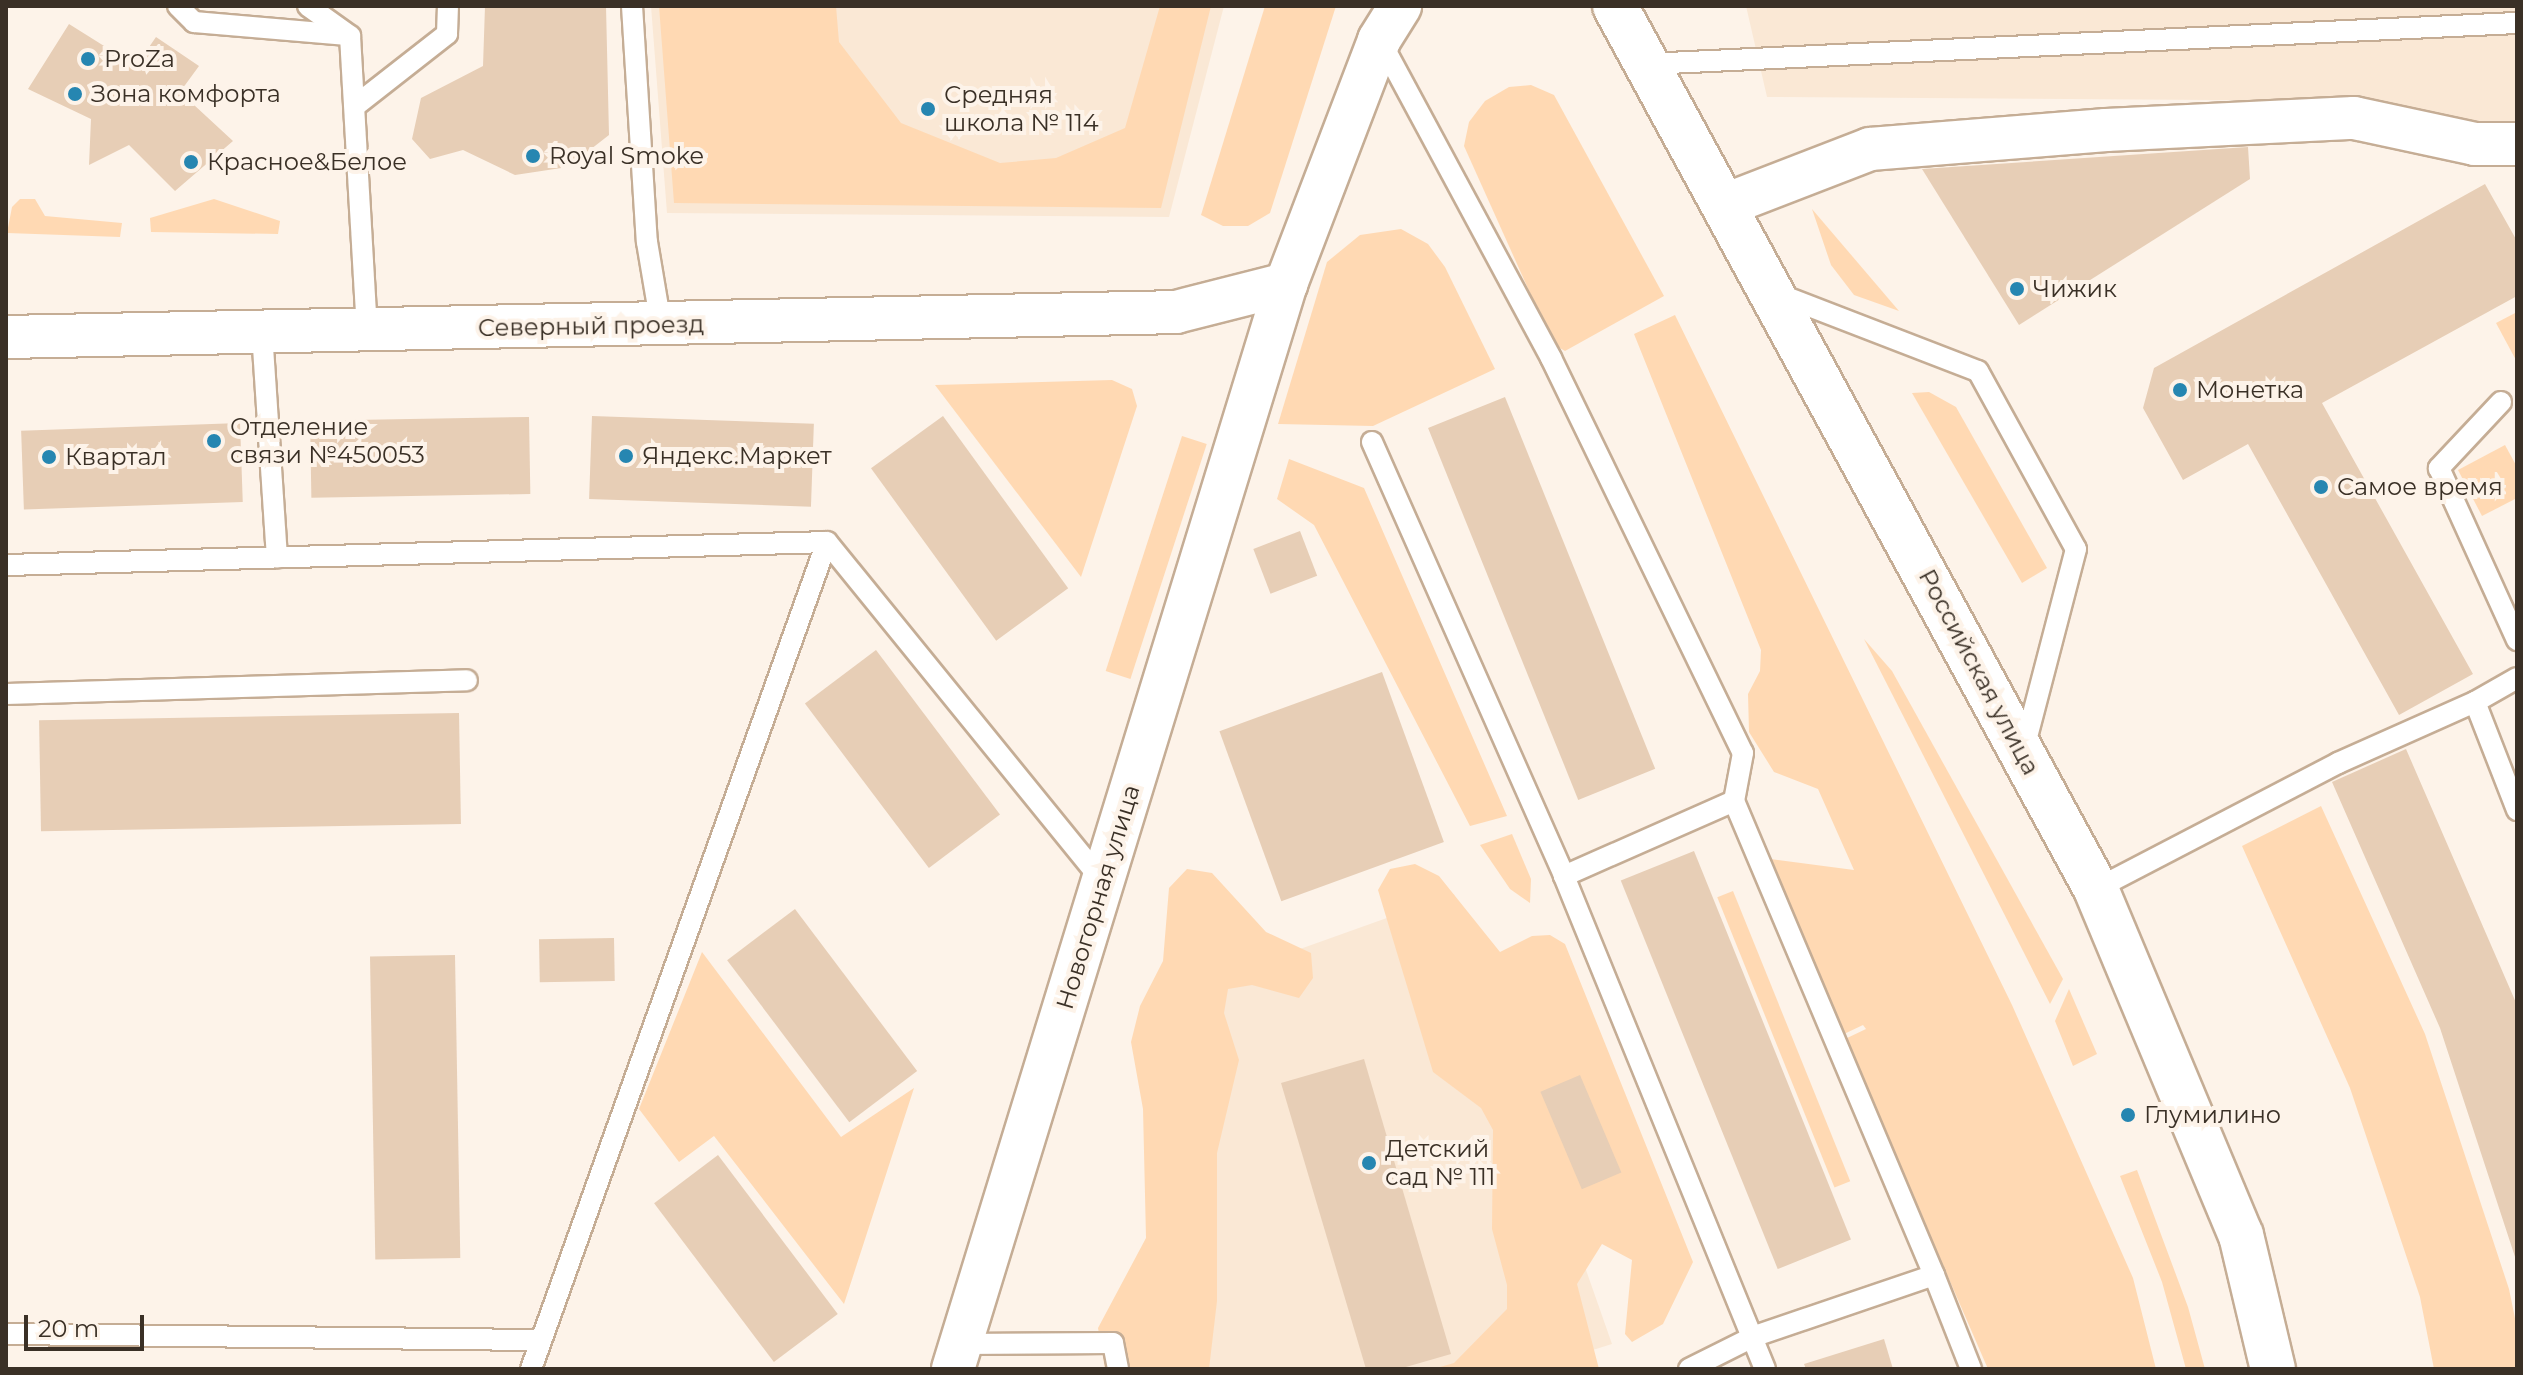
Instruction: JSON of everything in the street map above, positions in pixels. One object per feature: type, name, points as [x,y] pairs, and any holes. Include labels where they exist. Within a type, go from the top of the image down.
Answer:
[{"type":"main road","name":"Российская улица","points":[[1615,6],[2096,889],[2241,1235],[2273,1369]]},
{"type":"street","name":"Новогорная улица","points":[[956,1356],[1286,284],[1389,23]]},
{"type":"street","points":[[1725,205],[1870,149],[2106,130],[2354,118],[2475,144],[2517,144]]},
{"type":"street","name":"Северный проезд","points":[[6,337],[1176,312],[1286,284]]},
{"type":"lane","points":[[178,6],[194,22],[350,36]]},
{"type":"lane","points":[[308,6],[350,36]]},
{"type":"lane","points":[[355,106],[447,34],[448,6]]},
{"type":"lane","points":[[632,6],[647,242],[661,325]]},
{"type":"lane","points":[[1389,23],[1743,753],[1734,801],[1971,1369]]},
{"type":"lane","points":[[1647,64],[2517,23]]},
{"type":"lane","points":[[350,36],[367,330]]},
{"type":"lane","points":[[1773,292],[1978,371],[2076,549],[2023,753]]},
{"type":"lane","points":[[262,332],[277,558]]},
{"type":"lane","points":[[2501,402],[2439,468],[2517,640]]},
{"type":"lane","points":[[1372,442],[1564,876],[1755,1336],[1765,1369]]},
{"type":"lane","points":[[6,565],[827,542]]},
{"type":"lane","points":[[827,542],[1103,881]]},
{"type":"lane","points":[[531,1369],[538,1340],[827,542]]},
{"type":"lane","points":[[2096,889],[2338,763],[2475,702],[2517,678]]},
{"type":"lane","points":[[6,694],[467,680]]},
{"type":"lane","points":[[2475,702],[2517,810]]},
{"type":"lane","points":[[1564,876],[1734,801]]},
{"type":"lane","points":[[1689,1369],[1755,1336],[1934,1275]]},
{"type":"lane","points":[[6,1334],[538,1340]]},
{"type":"lane","points":[[956,1356],[1113,1343],[1118,1369]]},
{"type":"shaded area","name":"Средняя школа № 114","points":[[651,6],[1224,6],[1169,217],[667,213]]},
{"type":"shaded area","points":[[659,6],[836,6],[839,42],[901,123],[1000,163],[1056,158],[1125,128],[1160,6],[1211,6],[1161,208],[674,203]]},
{"type":"shaded area","points":[[1265,6],[1336,6],[1270,213],[1248,226],[1223,226],[1201,215]]},
{"type":"shaded area","points":[[1746,6],[2517,6],[2517,134],[2418,136],[2377,101],[1767,97]]},
{"type":"shaded area","points":[[1531,85],[1554,95],[1664,296],[1565,351],[1553,344],[1464,146],[1469,122],[1485,101],[1509,87]]},
{"type":"shaded area","points":[[20,199],[35,199],[45,216],[122,223],[120,237],[7,233],[12,207]]},
{"type":"shaded area","points":[[214,199],[280,221],[278,234],[151,232],[150,218]]},
{"type":"shaded area","points":[[1812,209],[1899,311],[1854,295],[1831,265]]},
{"type":"shaded area","points":[[1401,229],[1428,244],[1445,267],[1495,369],[1373,426],[1278,424],[1327,262],[1360,235]]},
{"type":"shaded area","points":[[2517,312],[2517,362],[2496,323]]},
{"type":"shaded area","points":[[1675,315],[2012,1005],[2133,1278],[2156,1369],[1988,1369],[1845,1039],[1866,1029],[1863,1025],[1844,1034],[1770,859],[1854,870],[1818,789],[1774,772],[1749,732],[1748,694],[1760,671],[1761,650],[1634,334]]},
{"type":"shaded area","points":[[1112,380],[1132,389],[1137,406],[1081,577],[935,385]]},
{"type":"shaded area","points":[[1929,392],[1956,407],[2047,568],[2022,583],[1912,393]]},
{"type":"shaded area","points":[[1182,436],[1207,444],[1130,679],[1106,671]]},
{"type":"shaded area","points":[[2505,445],[2517,467],[2517,498],[2482,516],[2458,470]]},
{"type":"shaded area","points":[[1289,459],[1364,488],[1507,816],[1470,826],[1314,525],[1277,499]]},
{"type":"shaded area","points":[[1864,639],[1892,671],[2063,979],[2050,1004]]},
{"type":"shaded area","points":[[2321,806],[2425,1034],[2509,1289],[2517,1328],[2517,1369],[2434,1369],[2420,1297],[2350,1088],[2242,846]]},
{"type":"shaded area","points":[[1512,834],[1531,879],[1530,903],[1510,889],[1480,845]]},
{"type":"shaded area","points":[[1415,864],[1439,876],[1500,952],[1532,936],[1550,935],[1565,944],[1693,1262],[1663,1324],[1632,1342],[1625,1334],[1632,1260],[1602,1244],[1577,1284],[1599,1369],[1433,1369],[1454,1363],[1507,1309],[1507,1285],[1492,1229],[1493,1130],[1481,1108],[1433,1072],[1378,890],[1390,869]]},
{"type":"shaded area","points":[[1187,869],[1212,873],[1266,932],[1311,953],[1313,978],[1299,998],[1252,985],[1228,989],[1224,1013],[1239,1060],[1217,1153],[1217,1301],[1209,1369],[1105,1369],[1098,1328],[1146,1238],[1143,1109],[1131,1042],[1140,1006],[1163,961],[1169,888]]},
{"type":"shaded area","points":[[1733,891],[1850,1181],[1834,1188],[1717,897]]},
{"type":"shaded area","name":"Детский сад № 111","points":[[1454,894],[1612,1344],[1532,1369],[1172,1369],[1205,983]]},
{"type":"shaded area","points":[[702,952],[841,1137],[914,1088],[844,1304],[714,1136],[679,1162],[639,1109]]},
{"type":"shaded area","points":[[2069,989],[2097,1054],[2073,1066],[2055,1021]]},
{"type":"shaded area","points":[[2137,1170],[2188,1307],[2205,1369],[2186,1369],[2162,1282],[2120,1176]]},
{"type":"building","points":[[485,6],[606,6],[609,135],[568,167],[515,175],[463,150],[430,159],[412,139],[421,98],[483,66]]},
{"type":"building","points":[[69,24],[136,66],[156,37],[199,66],[180,92],[233,141],[175,191],[129,145],[89,165],[91,119],[28,89]]},
{"type":"building","points":[[2248,147],[2250,179],[2019,325],[1922,169]]},
{"type":"building","points":[[2485,184],[2517,241],[2517,296],[2322,403],[2473,674],[2399,715],[2248,444],[2183,480],[2143,408],[2154,368]]},
{"type":"building","points":[[1505,397],[1655,769],[1578,800],[1428,428]]},
{"type":"building","points":[[592,416],[814,424],[811,507],[589,499]]},
{"type":"building","points":[[943,416],[1068,588],[996,641],[871,468]]},
{"type":"building","points":[[529,417],[530,494],[311,498],[310,421]]},
{"type":"building","points":[[240,423],[243,502],[24,510],[21,431]]},
{"type":"building","points":[[1300,531],[1317,576],[1271,594],[1253,549]]},
{"type":"building","points":[[876,650],[1000,815],[929,868],[805,704]]},
{"type":"building","points":[[1382,672],[1444,842],[1281,901],[1219,731]]},
{"type":"building","points":[[459,713],[461,824],[41,831],[39,720]]},
{"type":"building","points":[[2406,749],[2517,1005],[2517,1263],[2440,1028],[2332,782]]},
{"type":"building","points":[[1694,851],[1851,1239],[1778,1269],[1621,881]]},
{"type":"building","points":[[795,909],[917,1071],[849,1122],[727,960]]},
{"type":"building","points":[[614,938],[615,981],[540,982],[539,939]]},
{"type":"building","points":[[455,955],[460,1258],[375,1259],[370,956]]},
{"type":"building","points":[[1364,1059],[1451,1354],[1399,1369],[1366,1369],[1281,1083]]},
{"type":"building","points":[[1580,1075],[1621,1173],[1582,1189],[1540,1092]]},
{"type":"building","points":[[718,1155],[838,1314],[774,1362],[654,1203]]},
{"type":"building","points":[[1884,1339],[1893,1369],[1806,1369],[1804,1364]]},
{"type":"place","name":"ProZa","points":[[88,59]]},
{"type":"place","name":"Зона комфорта","points":[[75,94]]},
{"type":"place","name":"Средняя школа № 114","points":[[928,109]]},
{"type":"place","name":"Royal Smoke","points":[[533,156]]},
{"type":"place","name":"Красное&Белое","points":[[191,162]]},
{"type":"place","name":"Чижик","points":[[2017,289]]},
{"type":"place","name":"Монетка","points":[[2180,390]]},
{"type":"place","name":"Отделение связи №450053","points":[[214,441]]},
{"type":"place","name":"Яндекс.Маркет","points":[[626,456]]},
{"type":"place","name":"Квартал","points":[[49,457]]},
{"type":"place","name":"Самое время","points":[[2321,487]]},
{"type":"place","name":"Глумилино","points":[[2128,1115]]},
{"type":"place","name":"Детский сад № 111","points":[[1369,1163]]}]
